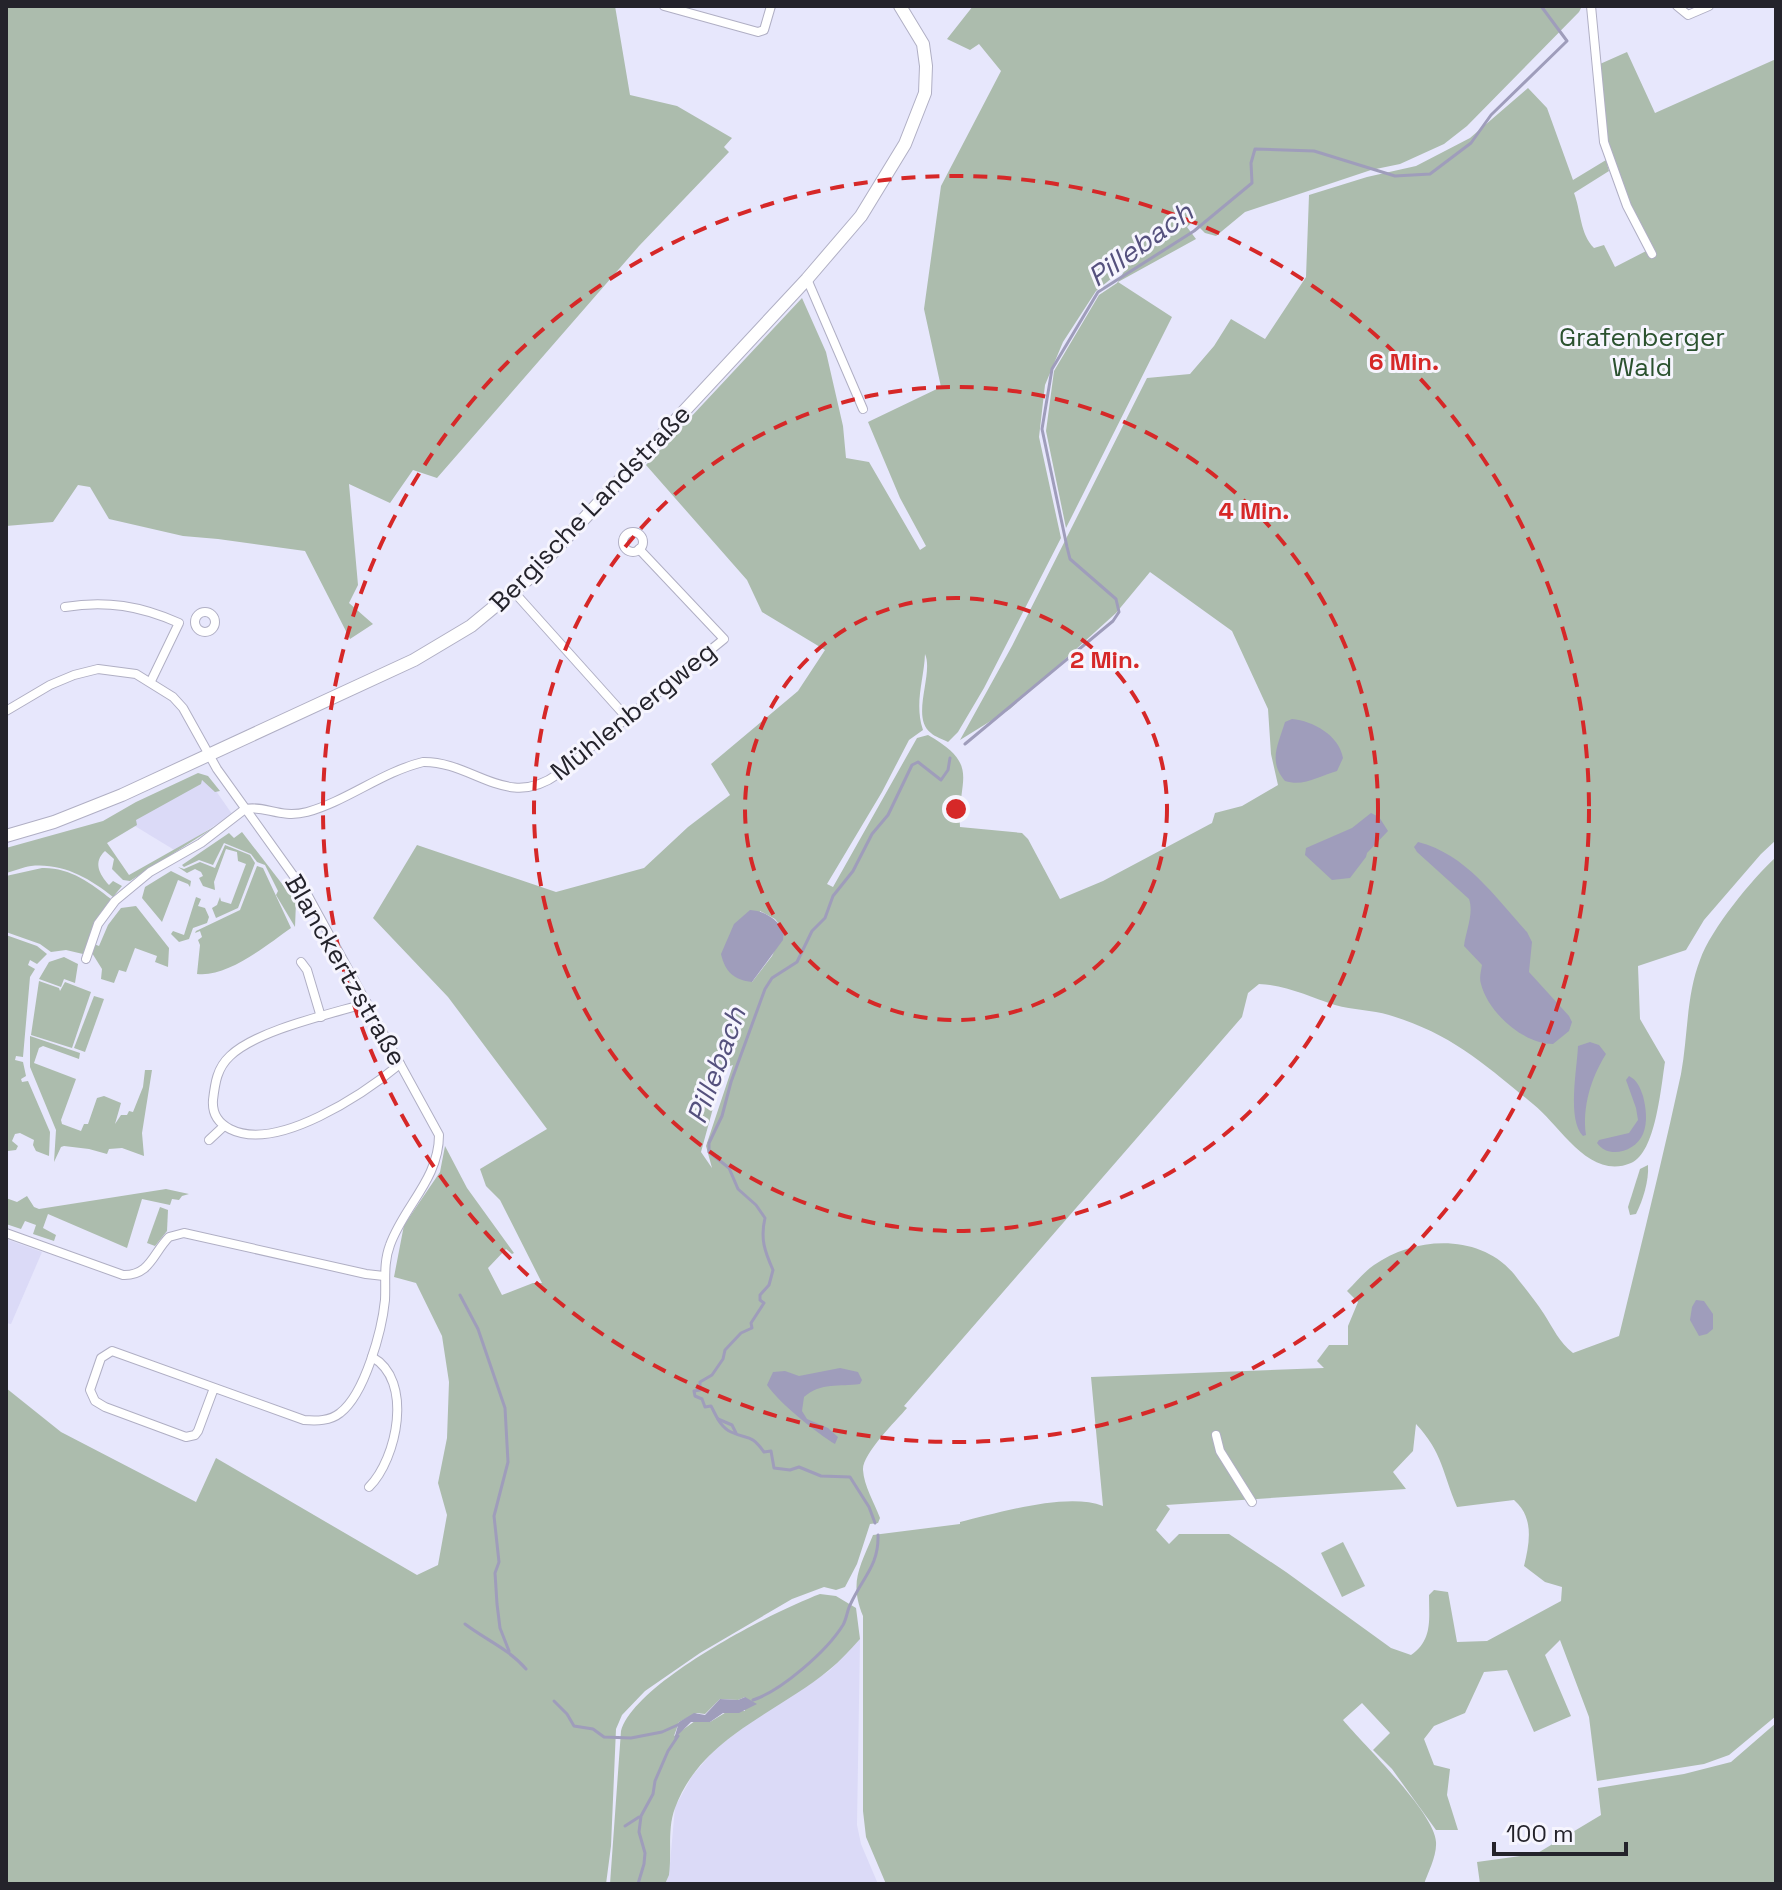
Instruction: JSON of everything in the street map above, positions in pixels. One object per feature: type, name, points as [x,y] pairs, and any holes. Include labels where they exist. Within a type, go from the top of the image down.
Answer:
[{"type":"main road","name":"Bergische Landstraße","points":[[6,836],[89,809],[430,652],[471,626],[514,592],[807,279],[872,200],[905,144],[919,113],[926,83],[926,58],[921,39],[900,6]]},
{"type":"street","points":[[664,6],[758,32],[764,30],[771,6]]},
{"type":"street","points":[[1591,6],[1604,142],[1627,206],[1652,254]]},
{"type":"street","points":[[1677,6],[1688,15],[1709,6]]},
{"type":"street","points":[[807,279],[863,409]]},
{"type":"street","name":"Mühlenbergweg","points":[[245,809],[282,815],[311,811],[423,762],[441,763],[498,785],[530,787],[547,782],[724,639],[639,549]]},
{"type":"street","points":[[514,592],[628,719]]},
{"type":"street","points":[[65,607],[95,603],[127,606],[154,612],[179,623],[195,622]]},
{"type":"street","points":[[6,711],[50,685],[98,669],[122,671],[151,681],[179,623]]},
{"type":"street","name":"Blanckertzstraße","points":[[151,681],[183,708],[208,755],[308,896],[439,1135],[435,1166],[398,1224],[388,1251],[384,1276]]},
{"type":"street","points":[[86,959],[98,924],[115,901],[150,872],[201,843],[245,809]]},
{"type":"street","points":[[301,962],[307,970],[321,1017]]},
{"type":"street","points":[[367,1003],[271,1034],[229,1057],[217,1075],[212,1107],[218,1121],[235,1132],[256,1135],[315,1119],[348,1102],[400,1064]]},
{"type":"street","points":[[209,1140],[224,1126]]},
{"type":"street","points":[[6,1233],[123,1275],[143,1272],[169,1237],[184,1233],[384,1276],[382,1319],[372,1357],[345,1407],[324,1420],[304,1420],[112,1351],[101,1358],[90,1390],[95,1401],[105,1407],[186,1437],[198,1431],[214,1388]]},
{"type":"street","points":[[369,1487],[379,1474],[398,1417],[397,1394],[390,1373],[381,1361],[372,1357]]},
{"type":"street","points":[[1216,1435],[1220,1451],[1252,1502]]},
{"type":"shaded area","points":[[1292,719],[1316,726],[1331,736],[1343,758],[1337,771],[1305,782],[1285,781],[1277,767],[1276,753],[1285,722]]},
{"type":"shaded area","points":[[207,778],[232,814],[176,851],[130,823]]},
{"type":"shaded area","points":[[1371,813],[1379,817],[1388,831],[1367,853],[1350,878],[1332,880],[1305,855],[1306,848],[1352,828]]},
{"type":"shaded area","points":[[1418,842],[1451,856],[1465,867],[1527,932],[1532,942],[1529,972],[1572,1022],[1569,1031],[1553,1044],[1530,1039],[1508,1024],[1491,1005],[1480,982],[1482,965],[1464,946],[1470,916],[1469,899],[1417,852],[1414,847]]},
{"type":"shaded area","points":[[750,910],[769,916],[784,930],[783,940],[752,982],[731,974],[721,954],[734,924]]},
{"type":"shaded area","points":[[1590,1042],[1599,1045],[1606,1054],[1589,1093],[1585,1114],[1586,1135],[1583,1136],[1575,1118],[1575,1081],[1578,1046]]},
{"type":"shaded area","points":[[1629,1076],[1638,1084],[1643,1096],[1645,1129],[1640,1140],[1629,1149],[1608,1151],[1597,1143],[1599,1140],[1629,1133],[1638,1120],[1626,1080]]},
{"type":"shaded area","points":[[6,1239],[42,1252],[11,1324],[6,1323]]},
{"type":"shaded area","points":[[1696,1300],[1704,1301],[1713,1314],[1713,1329],[1699,1336],[1690,1320]]},
{"type":"shaded area","points":[[840,1368],[858,1372],[862,1380],[860,1384],[830,1386],[810,1392],[804,1397],[802,1411],[807,1419],[828,1428],[838,1437],[835,1444],[799,1418],[767,1385],[773,1372],[785,1371],[799,1376]]},
{"type":"shaded area","points":[[860,1639],[857,1825],[861,1844],[878,1884],[665,1884],[669,1875],[675,1807],[692,1776],[715,1749],[829,1671]]},
{"type":"shaded area","points":[[745,1697],[757,1704],[739,1713],[723,1713],[710,1722],[691,1722],[674,1739],[679,1722],[694,1713],[705,1715],[720,1699],[738,1700]]},
{"type":"green space","points":[[6,6],[615,6],[630,95],[677,106],[732,138],[724,147],[729,152],[639,246],[437,478],[413,470],[390,503],[349,484],[358,585],[349,603],[373,624],[350,639],[305,551],[183,536],[109,519],[90,487],[78,485],[53,522],[6,526]]},
{"type":"green space","name":"Grafenberger Wald","points":[[973,6],[1582,6],[1467,126],[1444,144],[1400,164],[1371,170],[1245,212],[1216,236],[1205,233],[1193,221],[1187,227],[1196,239],[1118,282],[1172,317],[1066,528],[1046,431],[1054,371],[1099,295],[1117,283],[1128,265],[1096,291],[1063,342],[1045,385],[1039,437],[1061,538],[984,688],[958,732],[948,742],[931,733],[922,717],[927,673],[925,654],[919,701],[923,730],[909,740],[827,884],[833,887],[917,738],[928,735],[945,746],[961,765],[960,827],[1022,833],[1060,899],[1103,881],[1212,823],[1215,813],[1242,806],[1278,785],[1271,754],[1268,709],[1232,631],[1150,572],[1116,613],[1010,709],[960,740],[1012,646],[1147,378],[1190,374],[1214,346],[1231,319],[1265,339],[1306,277],[1309,195],[1416,166],[1470,138],[1528,88],[1547,108],[1573,180],[1606,160],[1609,171],[1574,193],[1589,242],[1594,248],[1604,245],[1615,267],[1650,249],[1623,195],[1607,144],[1600,64],[1627,52],[1655,113],[1776,59],[1776,840],[1704,920],[1686,950],[1638,966],[1640,1019],[1665,1062],[1656,1118],[1646,1146],[1631,1163],[1616,1166],[1602,1164],[1576,1148],[1543,1113],[1483,1063],[1431,1031],[1389,1015],[1342,1007],[1288,989],[1259,984],[1248,993],[1242,1017],[904,1406],[907,1408],[868,1455],[864,1463],[864,1476],[880,1518],[878,1523],[870,1524],[857,1564],[845,1587],[836,1590],[824,1587],[792,1599],[700,1653],[645,1691],[622,1715],[616,1729],[611,1846],[606,1884],[6,1884],[6,1388],[61,1432],[196,1502],[216,1458],[417,1575],[438,1565],[447,1515],[438,1483],[447,1438],[449,1382],[442,1336],[416,1283],[394,1277],[404,1225],[440,1172],[445,1146],[467,1188],[514,1253],[506,1249],[488,1268],[502,1295],[533,1283],[542,1283],[500,1200],[486,1186],[480,1169],[547,1129],[448,997],[373,918],[417,845],[556,892],[644,868],[688,827],[730,795],[711,764],[798,691],[825,650],[762,612],[747,580],[646,465],[802,298],[826,352],[843,426],[846,458],[869,462],[920,550],[926,546],[900,498],[868,422],[941,387],[924,309],[941,186],[1001,71],[979,44],[970,50],[947,39]],"holes":[[[760,911],[775,919],[784,930],[772,956],[752,982]],[[733,1065],[706,1146],[712,1168],[701,1152],[724,1068]]]},
{"type":"green space","points":[[198,773],[208,776],[220,791],[215,792],[202,780],[201,784],[136,820],[137,825],[107,843],[129,875],[221,823],[130,881],[123,880],[112,869],[114,859],[105,851],[99,859],[100,872],[109,885],[113,881],[122,886],[113,897],[65,869],[31,866],[6,873],[6,848],[103,821]]},
{"type":"green space","points":[[242,832],[296,902],[295,927],[276,895],[278,891],[265,865],[257,862],[251,854],[224,843],[213,865],[199,860],[184,867],[182,865],[229,833],[234,838]]},
{"type":"green space","points":[[225,845],[250,855],[255,863],[238,908],[216,918],[212,908],[220,897],[221,901],[231,904],[246,864],[238,861],[237,852],[226,849],[214,882],[215,890],[203,886],[199,878],[203,876],[201,872],[195,869],[187,873],[178,867],[184,869],[200,862],[215,868]]},
{"type":"green space","points":[[1776,857],[1776,1716],[1729,1755],[1704,1764],[1597,1781],[1589,1717],[1560,1640],[1545,1655],[1571,1716],[1534,1732],[1507,1670],[1484,1672],[1465,1713],[1434,1726],[1424,1739],[1434,1765],[1450,1769],[1447,1795],[1458,1830],[1436,1830],[1392,1769],[1373,1750],[1390,1733],[1362,1703],[1343,1720],[1397,1779],[1433,1829],[1435,1853],[1424,1884],[886,1884],[866,1837],[863,1811],[863,1616],[857,1584],[860,1566],[873,1535],[960,1524],[1032,1505],[1071,1501],[1103,1506],[1091,1377],[1324,1368],[1317,1361],[1329,1345],[1348,1345],[1348,1326],[1358,1302],[1347,1291],[1374,1265],[1408,1248],[1427,1244],[1466,1245],[1500,1261],[1514,1274],[1560,1340],[1573,1353],[1619,1336],[1681,1074],[1695,974],[1705,948],[1723,920]],"holes":[[[1416,1424],[1437,1454],[1457,1507],[1514,1500],[1528,1522],[1529,1539],[1524,1566],[1545,1582],[1562,1587],[1561,1601],[1487,1641],[1457,1642],[1448,1592],[1434,1590],[1429,1595],[1426,1636],[1411,1655],[1391,1648],[1229,1534],[1179,1534],[1169,1544],[1156,1530],[1170,1509],[1166,1505],[1406,1489],[1393,1472],[1413,1451]]]},
{"type":"green space","points":[[257,866],[263,868],[291,928],[234,966],[209,974],[197,974],[198,940],[202,937],[200,931],[196,931],[240,910]]},
{"type":"green space","points":[[42,868],[70,873],[111,899],[97,918],[83,954],[66,950],[51,952],[40,944],[6,932],[6,876]]},
{"type":"green space","points":[[171,871],[191,881],[190,887],[178,880],[162,922],[142,898],[145,887]]},
{"type":"green space","points":[[196,897],[201,899],[198,906],[205,908],[209,917],[207,923],[193,928],[189,939],[179,942],[171,934],[173,931],[184,935]]},
{"type":"green space","points":[[136,906],[169,948],[168,967],[155,962],[157,956],[135,948],[126,972],[119,970],[114,983],[101,979],[102,969],[92,953],[94,944],[99,946],[108,925],[121,908]]},
{"type":"green space","points":[[6,935],[37,946],[47,954],[37,964],[30,960],[28,965],[35,969],[30,977],[23,1057],[16,1056],[15,1060],[23,1062],[26,1076],[21,1079],[22,1082],[28,1081],[50,1132],[49,1156],[36,1151],[34,1140],[20,1133],[15,1134],[12,1141],[18,1146],[16,1150],[8,1151],[6,1147]]},
{"type":"green space","points":[[64,957],[78,964],[75,983],[64,979],[61,987],[39,979],[49,962]]},
{"type":"green space","points":[[39,981],[60,991],[65,982],[91,992],[72,1048],[31,1035]]},
{"type":"green space","points":[[94,996],[104,999],[85,1052],[74,1048]]},
{"type":"green space","points":[[30,1036],[80,1053],[79,1059],[43,1046],[39,1048],[34,1063],[76,1079],[61,1120],[62,1124],[81,1131],[84,1124],[88,1124],[97,1098],[104,1096],[121,1103],[115,1124],[121,1115],[133,1112],[143,1087],[145,1070],[152,1070],[142,1133],[144,1156],[122,1148],[109,1149],[107,1154],[64,1146],[54,1162],[56,1130],[30,1067]]},
{"type":"green space","points":[[1648,1165],[1641,1203],[1636,1214],[1630,1215],[1628,1207],[1640,1169]]},
{"type":"green space","points":[[166,1189],[189,1194],[179,1200],[172,1199],[170,1205],[142,1199],[127,1248],[48,1214],[43,1228],[56,1235],[54,1241],[33,1234],[36,1225],[25,1221],[21,1229],[6,1224],[6,1198],[17,1202],[27,1196],[39,1209]]},
{"type":"green space","points":[[160,1207],[168,1210],[167,1231],[155,1246],[147,1243]]},
{"type":"green space","points":[[1343,1542],[1365,1586],[1342,1597],[1321,1553]]},
{"type":"green space","points":[[820,1594],[836,1596],[856,1608],[860,1639],[829,1670],[721,1745],[687,1783],[671,1824],[669,1875],[665,1884],[610,1884],[621,1731],[632,1712],[651,1691],[677,1671],[740,1632]],"holes":[[[745,1697],[745,1711],[728,1711],[710,1722],[695,1721],[674,1736],[679,1722],[697,1713],[705,1714],[720,1699],[738,1700]]]},
{"type":"green space","points":[[1776,1723],[1776,1884],[1480,1884],[1477,1862],[1536,1854],[1601,1815],[1598,1788],[1684,1774],[1731,1762]]},
{"type":"waterway","name":"Pillebach","points":[[965,744],[1113,621],[1119,612],[1116,599],[1070,559],[1042,429],[1052,369],[1098,292],[1194,231],[1252,183],[1251,163],[1255,149],[1314,151],[1395,176],[1430,174],[1471,143],[1491,115],[1567,41],[1541,6]]},
{"type":"waterway","name":"Pillebach","points":[[875,1523],[850,1477],[821,1476],[799,1467],[790,1470],[774,1468],[771,1451],[764,1452],[752,1439],[727,1430],[711,1406],[705,1407],[702,1399],[695,1396],[694,1391],[700,1390],[700,1382],[712,1375],[725,1350],[741,1333],[752,1328],[751,1323],[764,1303],[760,1295],[769,1285],[773,1270],[764,1245],[765,1218],[738,1189],[729,1168],[709,1152],[709,1143],[722,1116],[765,989],[772,978],[797,962],[812,931],[825,918],[833,896],[853,871],[872,834],[888,815],[912,765],[918,762],[941,780],[948,770],[950,758]]},
{"type":"waterway","points":[[460,1295],[478,1329],[505,1408],[508,1462],[494,1516],[499,1562],[495,1573],[497,1604],[500,1628],[509,1651]]},
{"type":"waterway","name":"Pillebach","points":[[718,1419],[732,1425],[736,1433]]},
{"type":"waterway","name":"Pillebach","points":[[753,1700],[790,1679],[836,1635],[873,1563],[878,1535]]},
{"type":"waterway","points":[[465,1624],[505,1650],[526,1669]]},
{"type":"waterway","points":[[554,1701],[574,1726],[593,1729],[604,1737],[631,1738],[662,1732],[682,1723]]},
{"type":"waterway","name":"Pillebach","points":[[638,1884],[645,1853],[639,1832],[641,1816],[653,1794],[668,1751],[678,1736]]},
{"type":"waterway","points":[[625,1826],[639,1817]]}]
